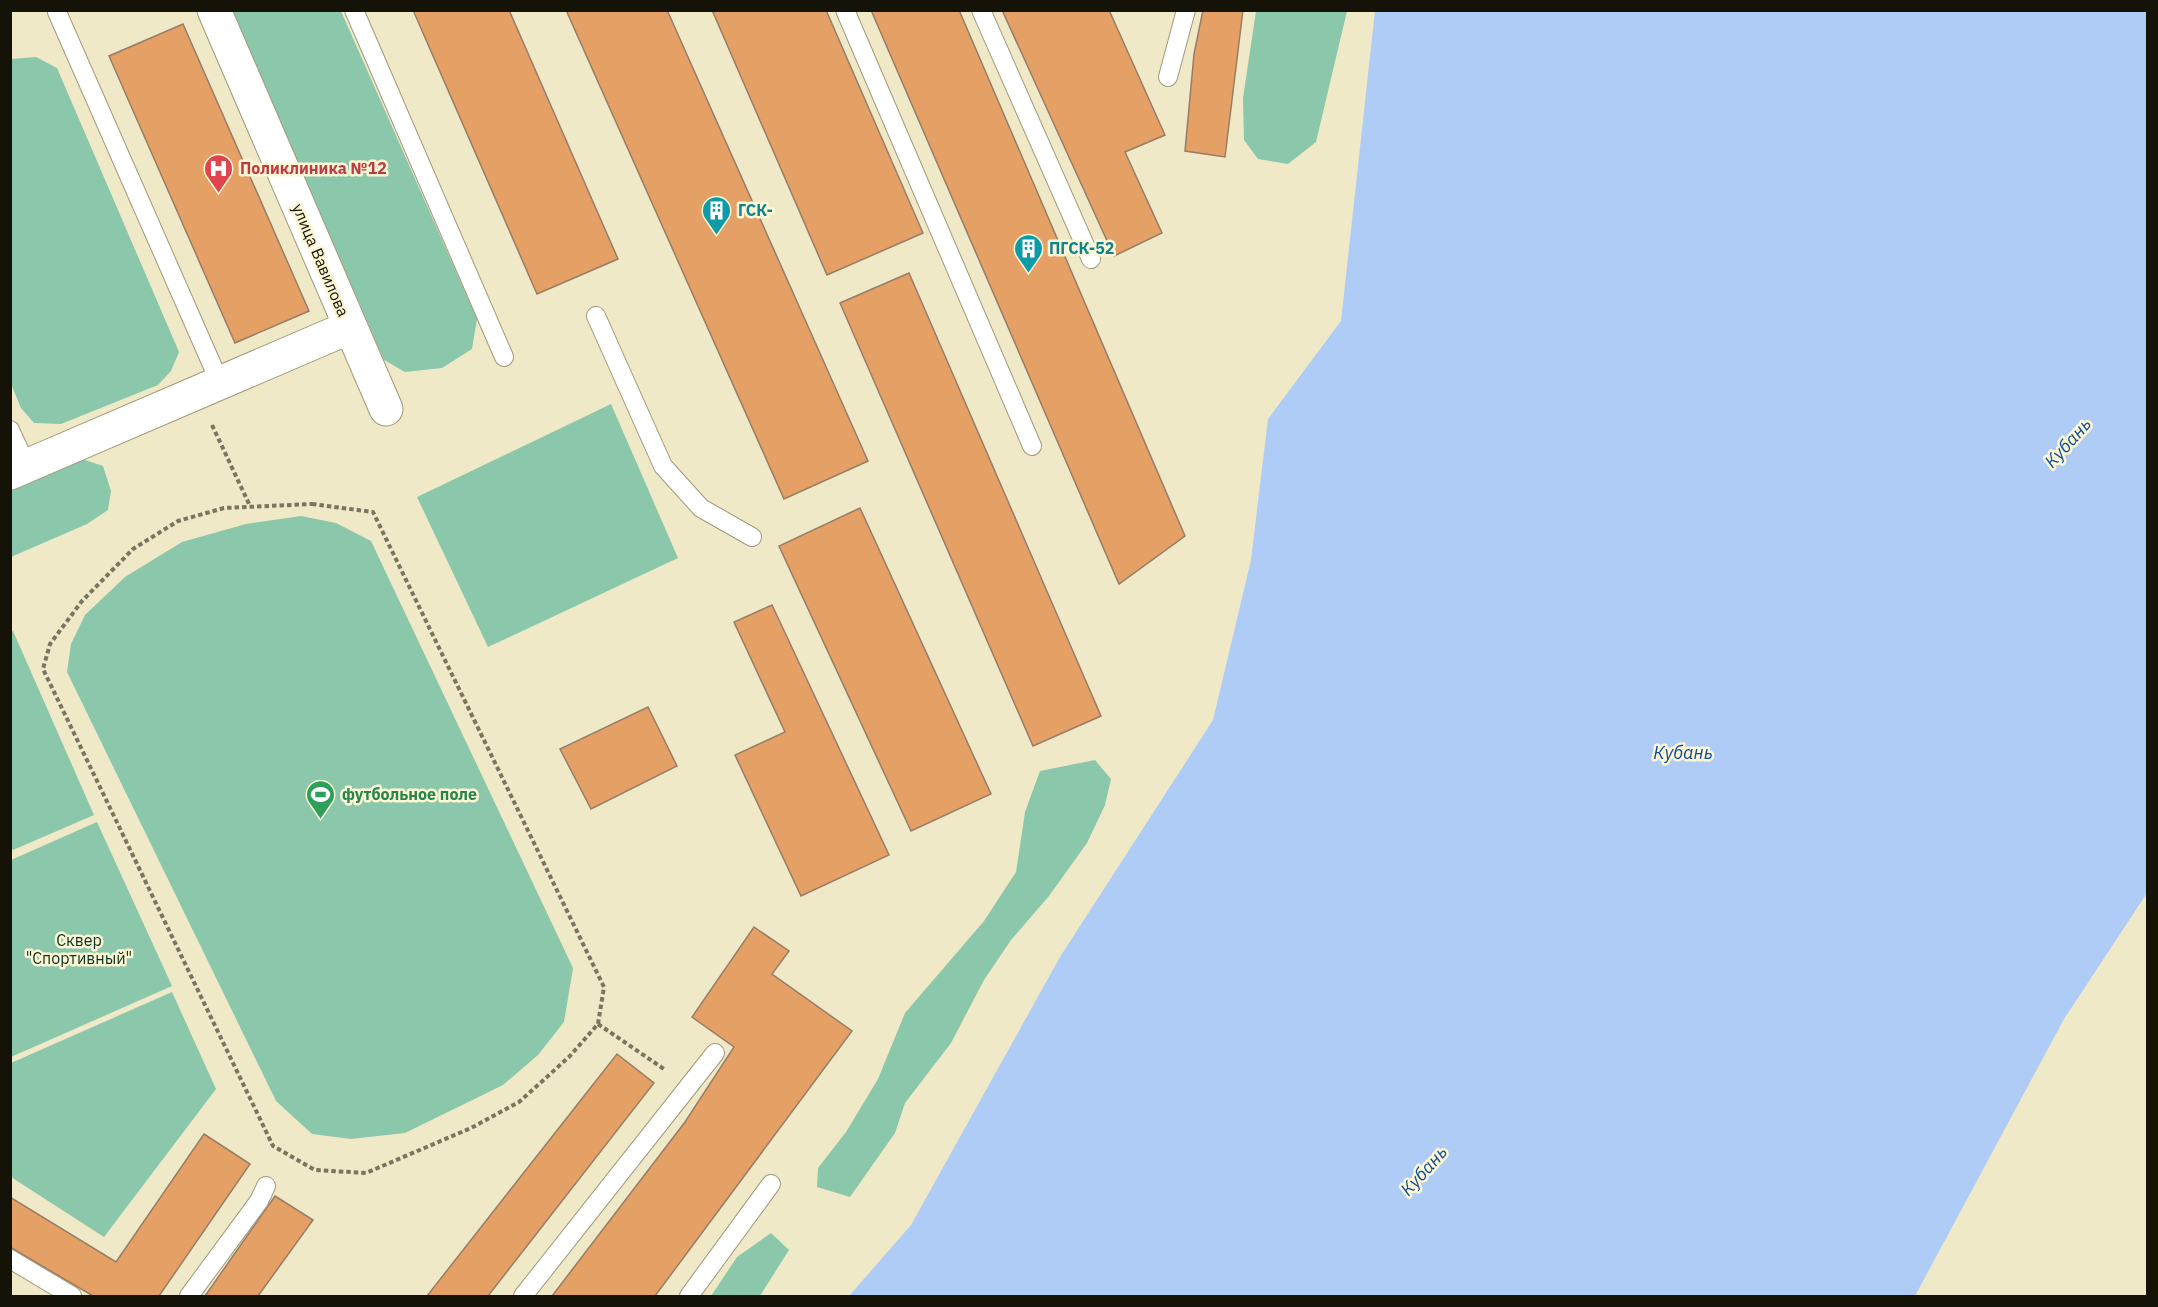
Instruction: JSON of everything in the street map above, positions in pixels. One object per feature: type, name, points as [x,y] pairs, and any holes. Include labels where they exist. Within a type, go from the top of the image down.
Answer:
[{"type":"street","name":"улица Вавилова","points":[[214,10],[386,409]]},
{"type":"street","points":[[19,470],[350,327]]},
{"type":"lane","points":[[354,10],[504,357]]},
{"type":"lane","points":[[845,10],[1032,446]]},
{"type":"lane","points":[[981,10],[1091,259]]},
{"type":"lane","points":[[1168,77],[1186,10]]},
{"type":"lane","points":[[53,14],[209,388]]},
{"type":"lane","points":[[596,316],[663,466],[701,508],[753,537]]},
{"type":"lane","points":[[10,430],[19,470]]},
{"type":"lane","points":[[523,1296],[715,1053]]},
{"type":"lane","points":[[689,1296],[771,1184]]},
{"type":"lane","points":[[189,1296],[259,1201],[267,1186]]},
{"type":"lane","points":[[10,1259],[72,1296]]},
{"type":"path","points":[[209,388],[250,506]]},
{"type":"path","points":[[312,504],[373,512],[604,987],[598,1024],[569,1057],[519,1102],[429,1148],[366,1173],[315,1170],[273,1146],[43,669],[50,644],[82,601],[133,549],[178,521],[225,508],[250,506],[312,504]]},
{"type":"path","points":[[598,1024],[689,1086]]},
{"type":"green space","points":[[232,11],[341,11],[477,319],[472,349],[442,368],[405,372],[384,360]]},
{"type":"green space","points":[[1256,11],[1347,11],[1316,142],[1288,164],[1258,159],[1244,140],[1243,98]]},
{"type":"green space","points":[[36,57],[57,68],[179,352],[171,371],[158,385],[61,424],[34,423],[21,408],[11,384],[11,59]]},
{"type":"green space","points":[[611,404],[678,558],[488,647],[417,497]]},
{"type":"green space","points":[[82,459],[103,466],[111,491],[108,510],[87,524],[11,557],[11,491]]},
{"type":"green space","name":"футбольное поле","points":[[301,516],[336,523],[371,541],[573,968],[564,1022],[538,1055],[503,1085],[405,1133],[351,1139],[312,1134],[276,1101],[67,672],[71,644],[85,615],[125,577],[182,542],[246,524]]},
{"type":"green space","points":[[13,631],[94,815],[13,850],[10,845],[10,632]]},
{"type":"green space","points":[[1095,760],[1111,779],[1105,805],[1087,843],[1049,896],[1011,940],[984,980],[951,1043],[905,1103],[895,1133],[850,1197],[817,1187],[818,1168],[846,1132],[878,1079],[905,1013],[984,921],[1016,872],[1025,812],[1040,771]]},
{"type":"green space","name":"Сквер \"Спортивный\"","points":[[97,822],[172,986],[11,1057],[11,860]]},
{"type":"green space","points":[[172,992],[216,1089],[104,1237],[11,1177],[11,1063]]},
{"type":"green space","points":[[771,1233],[789,1250],[760,1296],[711,1296],[737,1257]]},
{"type":"water","name":"Кубань","points":[[1375,11],[2147,11],[2147,893],[2064,1019],[1915,1296],[849,1296],[911,1225],[1060,957],[1213,720],[1251,560],[1268,419],[1341,321]]},
{"type":"building","points":[[413,10],[509,10],[618,259],[537,294]]},
{"type":"building","name":"ГСК-","points":[[566,10],[667,10],[868,461],[784,499]]},
{"type":"building","points":[[712,10],[826,10],[923,233],[827,275]]},
{"type":"building","name":"ПГСК-52","points":[[871,10],[959,10],[1185,536],[1119,584]]},
{"type":"building","points":[[1002,10],[1109,10],[1165,135],[1125,152],[1162,233],[1114,256]]},
{"type":"building","points":[[1203,10],[1243,10],[1225,157],[1185,151],[1194,54]]},
{"type":"building","points":[[183,24],[309,311],[235,343],[109,56]]},
{"type":"building","points":[[909,273],[1101,716],[1033,746],[840,303]]},
{"type":"building","points":[[860,508],[991,794],[911,831],[779,546]]},
{"type":"building","points":[[772,605],[889,855],[801,896],[735,755],[785,732],[734,622]]},
{"type":"building","points":[[648,707],[677,766],[591,809],[560,749]]},
{"type":"building","points":[[754,927],[789,951],[772,974],[852,1031],[655,1296],[552,1296],[685,1122],[734,1047],[692,1017]]},
{"type":"building","points":[[617,1054],[654,1083],[488,1296],[427,1296]]},
{"type":"building","points":[[204,1134],[250,1164],[159,1296],[93,1296],[10,1247],[10,1197],[116,1262]]},
{"type":"building","points":[[275,1196],[313,1220],[258,1296],[205,1296]]},
{"type":"place","name":"Поликлиника №12","points":[[219,194]]},
{"type":"place","name":"ГСК-","points":[[717,236]]},
{"type":"place","name":"ПГСК-52","points":[[1028,274]]},
{"type":"place","name":"футбольное поле","points":[[321,820]]}]
